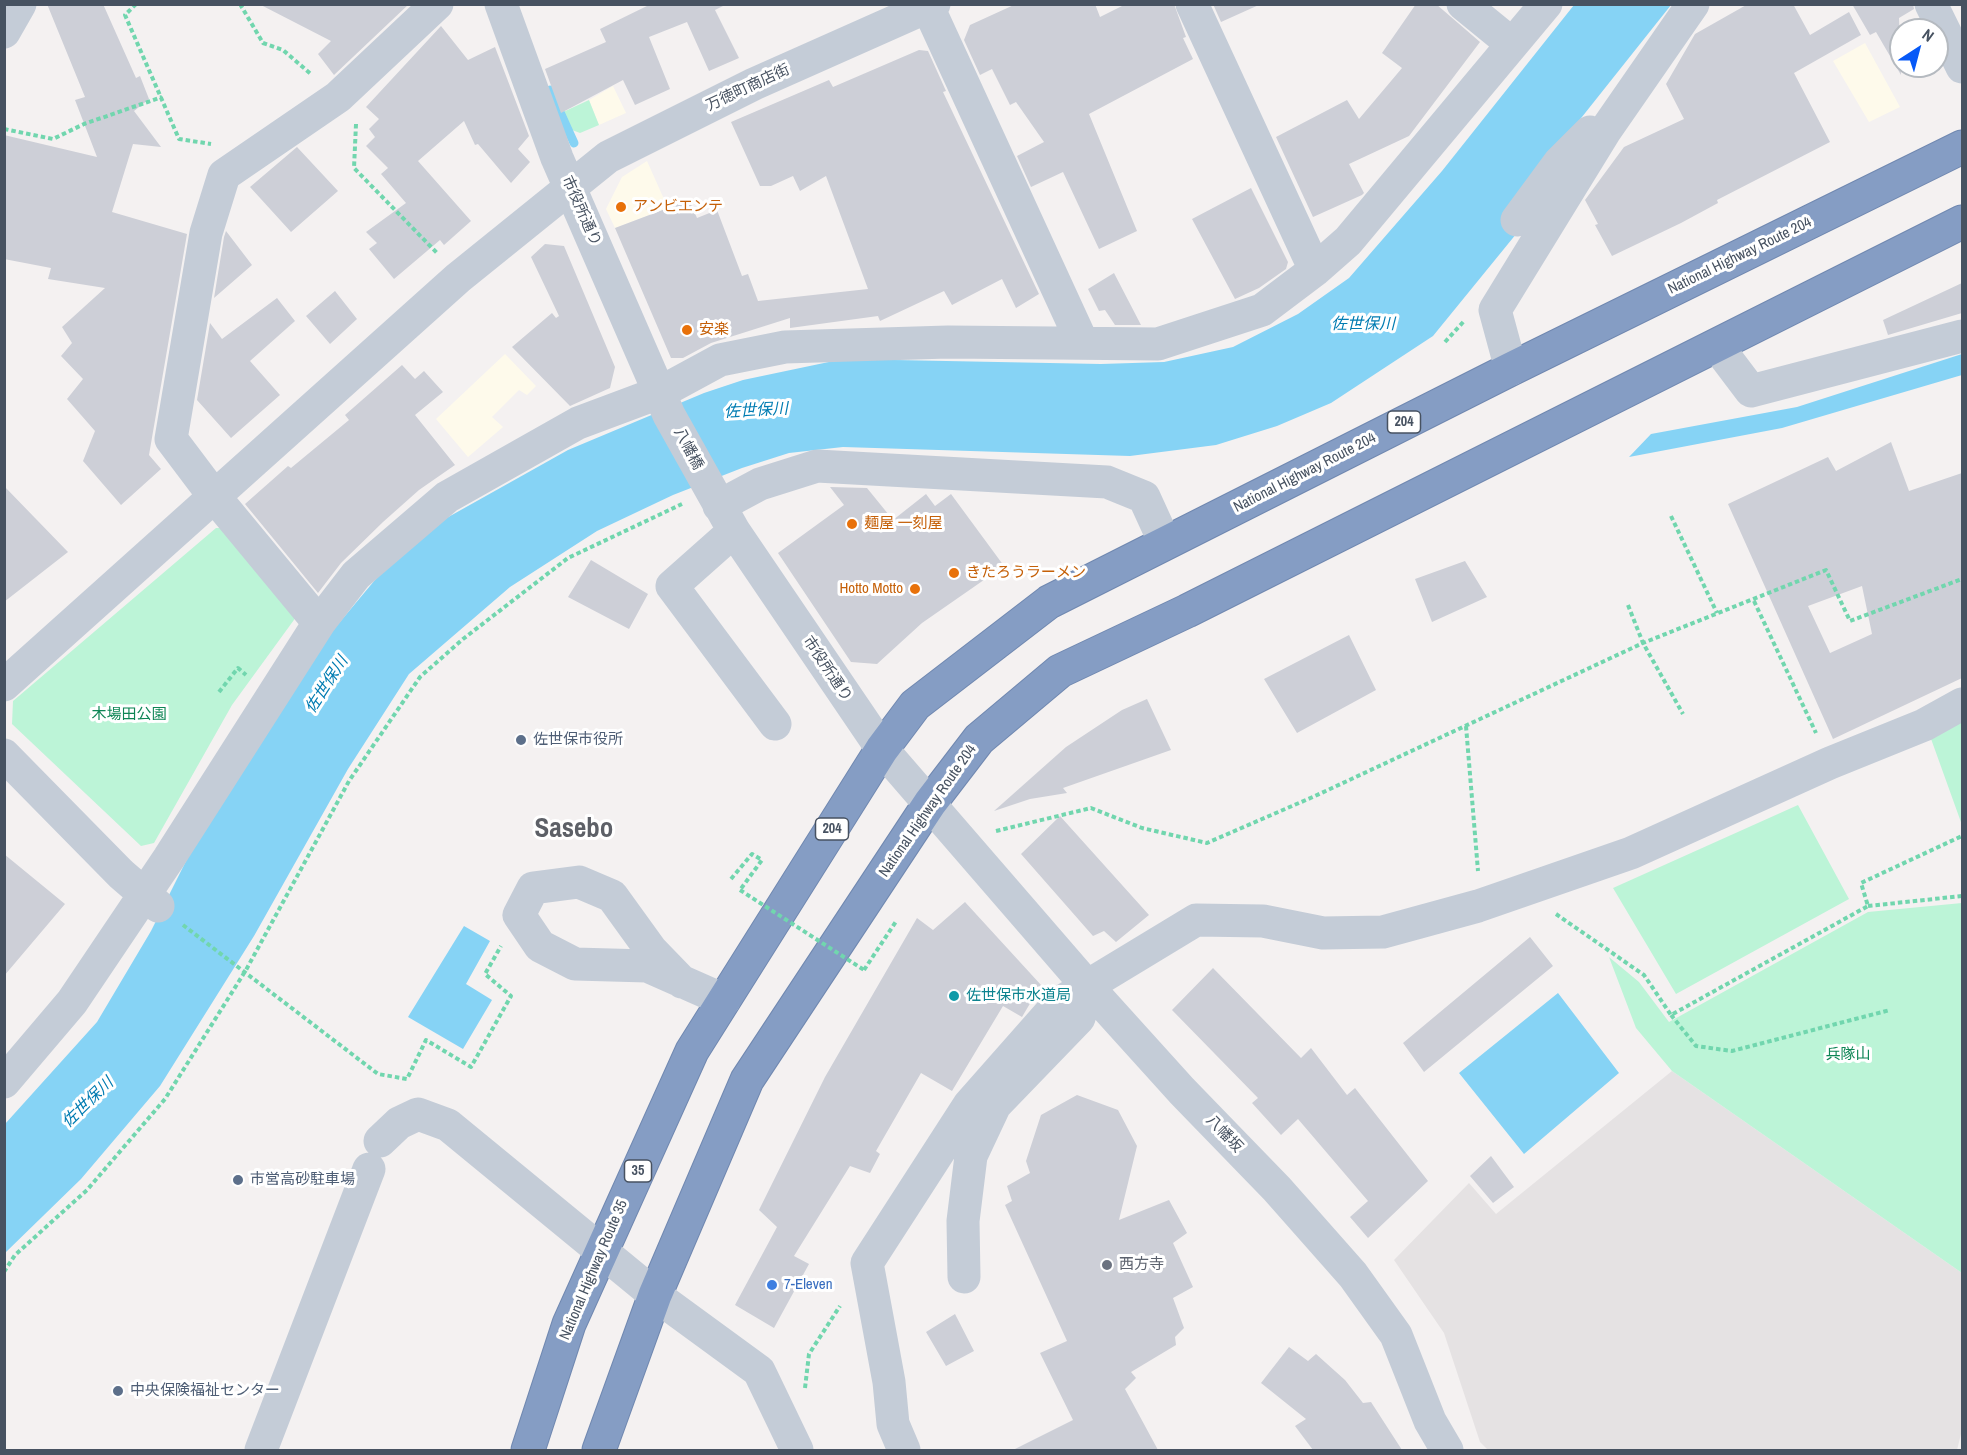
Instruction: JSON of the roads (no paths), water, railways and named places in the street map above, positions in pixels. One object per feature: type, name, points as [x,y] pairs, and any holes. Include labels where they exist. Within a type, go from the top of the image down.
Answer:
[{"type":"highway","name":"National Highway Route 204","points":[[782,908],[882,749],[915,705],[1049,602],[1511,369],[1962,147]]},
{"type":"highway","name":"National Highway Route 204","points":[[655,1296],[747,1080],[930,803],[980,739],[1060,671],[1198,605],[1962,222]]},
{"type":"highway","name":"National Highway Route 35","points":[[528,1450],[569,1324],[692,1051],[782,908]]},
{"type":"highway","points":[[599,1450],[655,1296]]},
{"type":"street","points":[[4,32],[20,4]]},
{"type":"street","points":[[319,623],[214,496],[171,439],[206,233],[224,175],[338,97],[437,4]]},
{"type":"street","points":[[1191,4],[1315,270]]},
{"type":"street","points":[[1463,4],[1512,44]]},
{"type":"street","points":[[4,1082],[72,1002],[151,900],[319,623],[356,575],[447,496],[578,423],[665,404],[720,360],[785,347],[948,342],[1158,344],[1262,310],[1315,270],[1356,232],[1546,4]]},
{"type":"street","points":[[1511,369],[1495,310],[1605,131],[1693,4]]},
{"type":"street","points":[[1931,4],[1962,67]]},
{"type":"street","points":[[931,6],[1082,342]]},
{"type":"street","name":"万徳町商店街","points":[[4,685],[458,278],[608,157],[734,94],[931,6]]},
{"type":"street","name":"市役所通り","points":[[512,8],[570,187],[665,404]]},
{"type":"street","points":[[1517,220],[1559,163],[1592,129],[1605,131]]},
{"type":"street","points":[[1717,346],[1751,391],[1962,336]]},
{"type":"street","name":"八幡橋","points":[[665,404],[720,507]]},
{"type":"street","points":[[775,724],[672,586],[720,507],[760,484],[818,466],[1107,482],[1144,497],[1165,543]]},
{"type":"street","name":"市役所通り","points":[[720,507],[882,749],[930,803],[978,837]]},
{"type":"street","points":[[904,1450],[893,1424],[889,1382],[867,1263],[969,1106],[1059,1003],[1196,920],[1263,921],[1323,933],[1383,932],[1525,891],[1631,853],[1830,763],[1924,725],[1962,704]]},
{"type":"street","points":[[4,755],[151,900]]},
{"type":"street","name":"八幡坂","points":[[978,837],[1088,987],[1182,1091],[1277,1189],[1353,1275],[1396,1335],[1431,1420],[1447,1450]]},
{"type":"street","points":[[682,982],[651,950],[612,896],[579,882],[533,888],[519,915],[540,945],[575,964],[647,966],[682,982],[724,1000]]},
{"type":"street","points":[[964,1277],[963,1221],[971,1156],[995,1104],[1079,1018],[1088,987]]},
{"type":"street","points":[[261,1450],[375,1155],[399,1123],[418,1114],[448,1125],[655,1296],[759,1371],[795,1448]]},
{"type":"water","name":"佐世保川","points":[[1574,5],[1671,5],[1504,215],[1521,228],[1433,336],[1331,403],[1277,426],[1216,445],[1130,456],[843,447],[789,453],[742,468],[673,495],[597,531],[510,587],[409,674],[348,769],[254,936],[160,1086],[81,1179],[5,1253],[5,1124],[97,1022],[151,931],[188,857],[329,635],[385,568],[443,520],[568,450],[704,393],[743,380],[843,359],[1101,364],[1164,362],[1233,347],[1298,314],[1349,278],[1442,171]]},
{"type":"water","points":[[1962,354],[1962,375],[1782,428],[1629,457],[1651,434],[1797,407]]},
{"type":"water","points":[[464,926],[490,941],[466,984],[492,1000],[463,1049],[408,1017]]},
{"type":"water","points":[[1558,993],[1619,1073],[1524,1154],[1459,1073]]},
{"type":"waterway","points":[[550,90],[574,143]]},
{"type":"place","name":"アンビエンテ","points":[[621,207]]},
{"type":"place","name":"安楽","points":[[687,330]]},
{"type":"place","name":"麺屋 一刻屋","points":[[852,524]]},
{"type":"place","name":"きたろうラーメン","points":[[954,573]]},
{"type":"place","name":"Hotto Motto","points":[[915,589]]},
{"type":"place","name":"佐世保市役所","points":[[521,740]]},
{"type":"place","name":"佐世保市水道局","points":[[954,996]]},
{"type":"place","name":"市営高砂駐車場","points":[[238,1180]]},
{"type":"place","name":"西方寺","points":[[1107,1265]]},
{"type":"place","name":"7-Eleven","points":[[772,1285]]},
{"type":"place","name":"中央保険福祉センター","points":[[118,1391]]},
{"type":"district","name":"Sasebo","points":[[574,830]]},
{"type":"park label","name":"木場田公園","points":[[129,715]]},
{"type":"park label","name":"兵隊山","points":[[1848,1055]]}]
